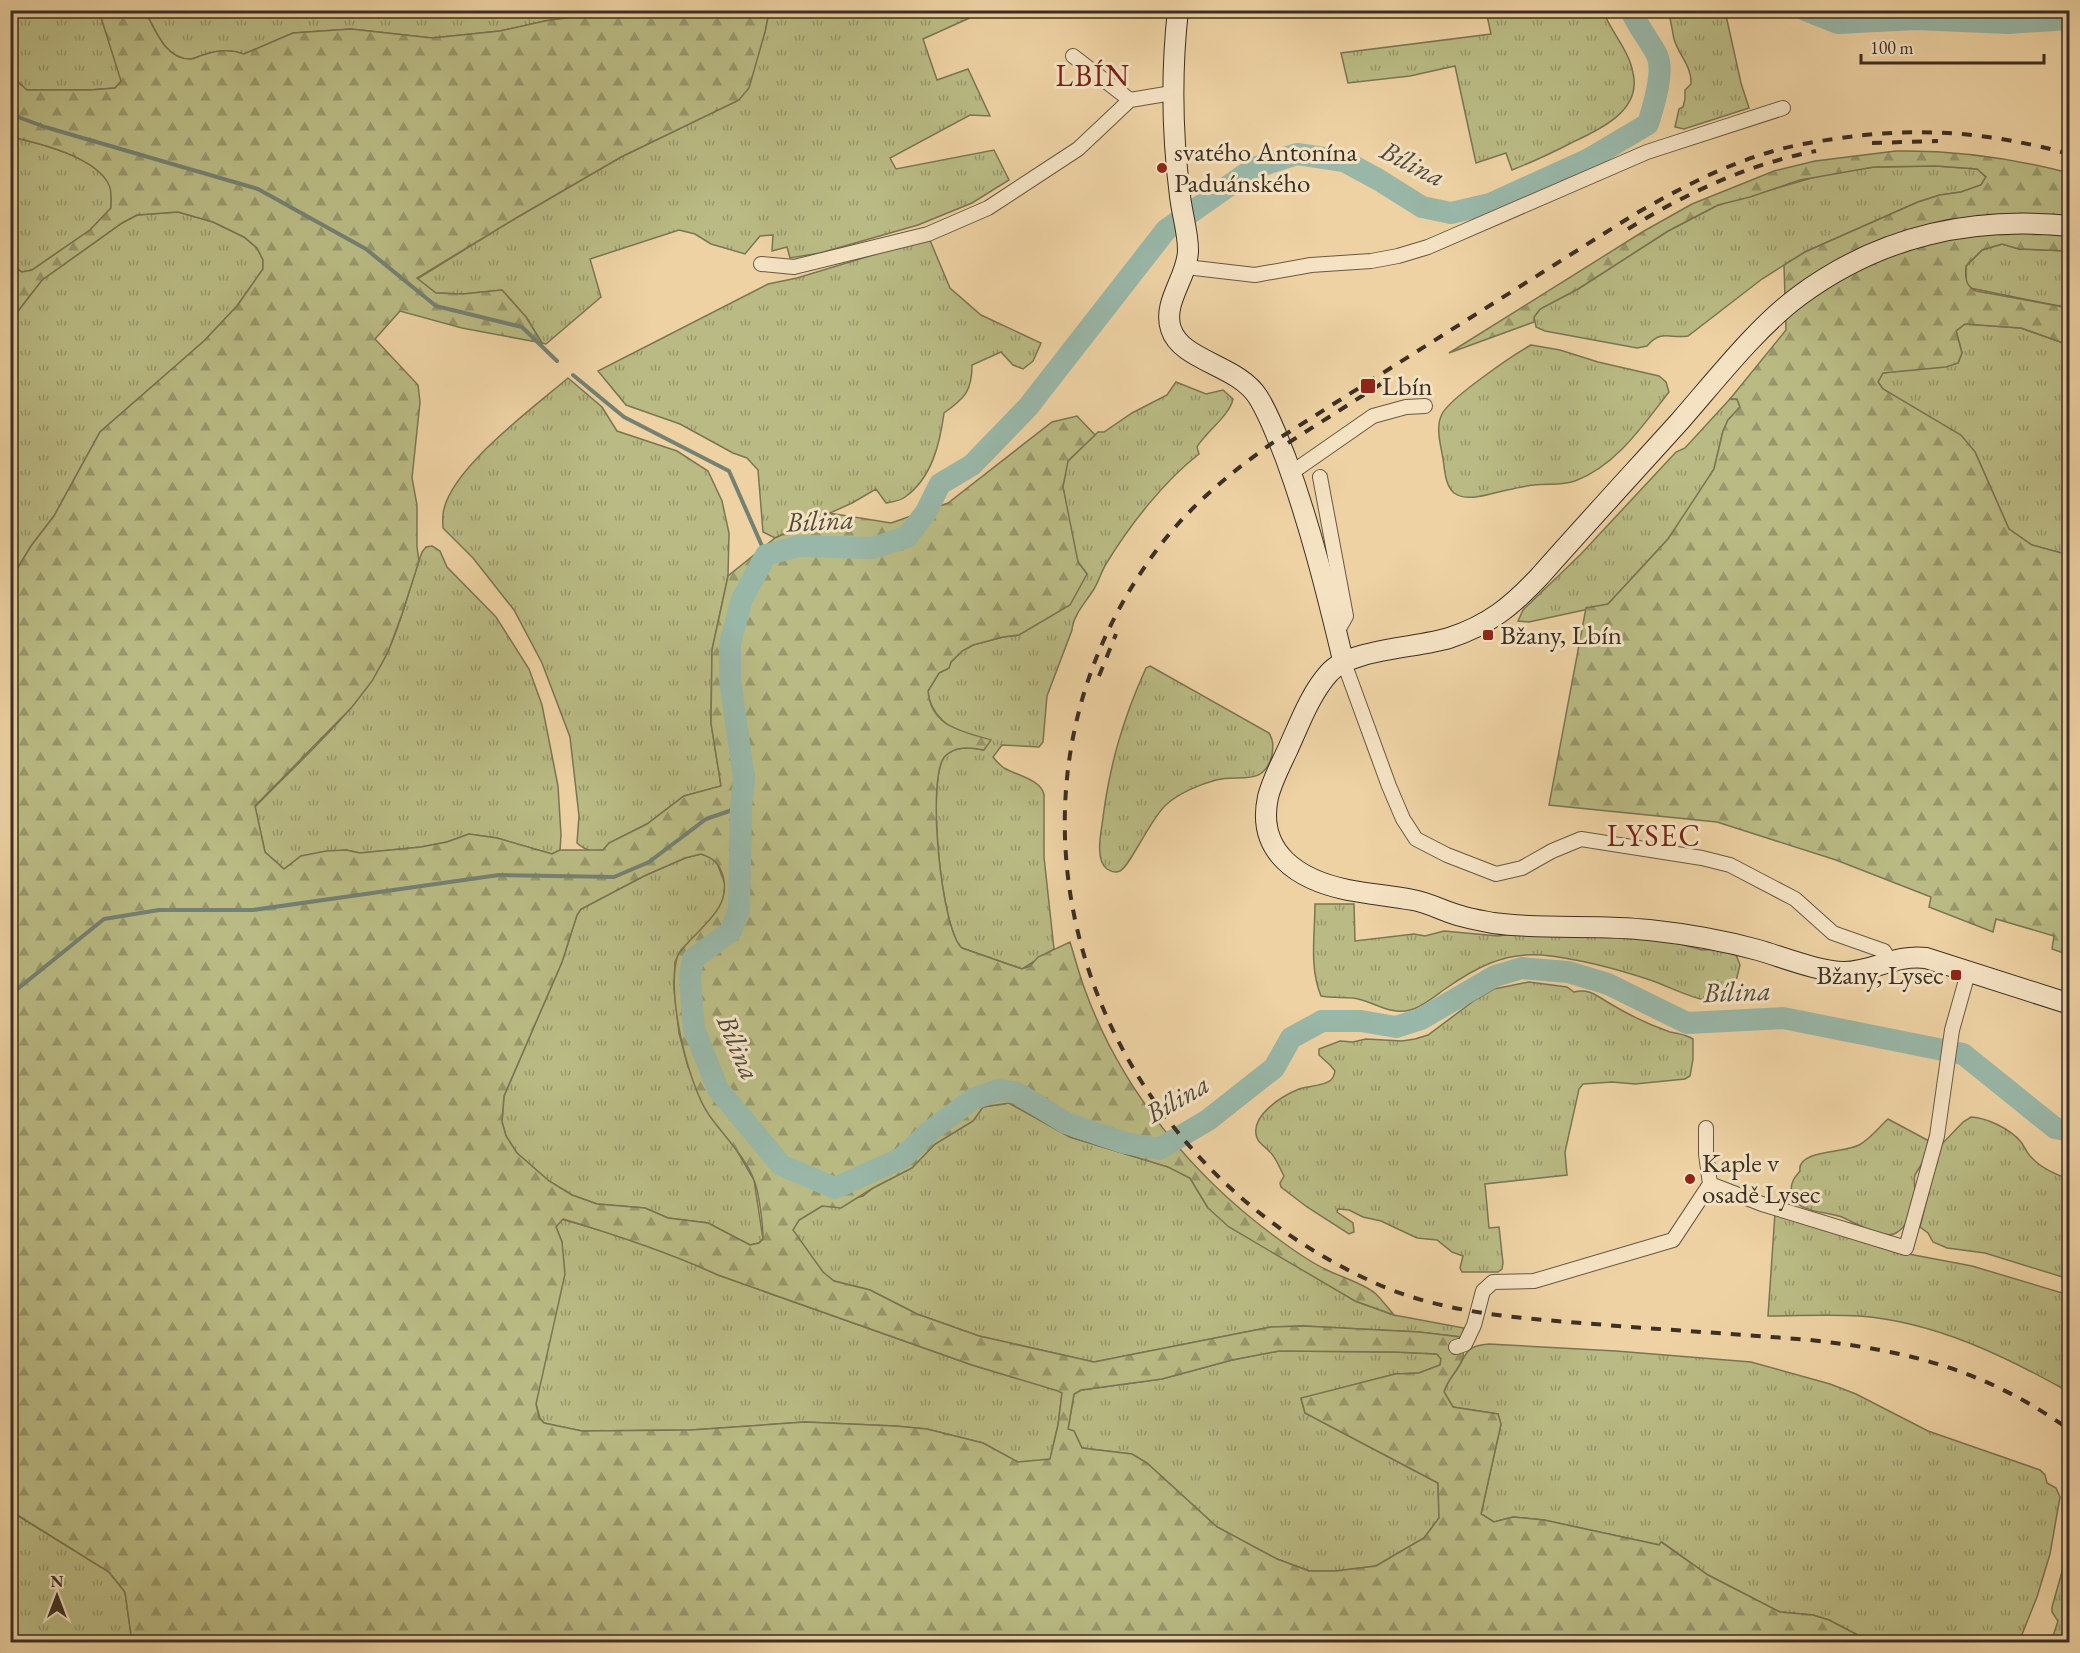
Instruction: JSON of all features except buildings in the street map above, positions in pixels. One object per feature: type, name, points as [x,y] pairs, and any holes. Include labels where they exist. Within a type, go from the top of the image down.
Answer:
[{"type":"street","points":[[1178,10],[1172,93],[1180,196],[1188,242],[1186,267],[1173,298],[1169,315],[1171,329],[1179,343],[1192,354],[1228,370],[1250,386],[1264,408],[1304,510],[1343,660],[1389,786],[1403,819],[1416,839],[1447,855],[1496,874],[1522,868],[1581,839],[1702,858],[1730,865],[1795,898],[1833,933],[1884,951],[1890,961]]},
{"type":"street","points":[[1073,56],[1130,100]]},
{"type":"street","points":[[761,264],[794,267],[928,234],[988,208],[1078,149],[1130,100],[1172,93]]},
{"type":"street","points":[[1186,267],[1255,275],[1311,265],[1371,261],[1398,256],[1428,247],[1647,152],[1783,108]]},
{"type":"street","points":[[2070,226],[2033,222],[1994,223],[1958,227],[1913,238],[1868,255],[1799,296],[1761,331],[1540,576],[1499,614],[1482,625],[1435,642],[1343,660],[1335,665],[1322,681],[1276,774],[1268,800],[1266,825],[1280,857],[1299,873],[1324,884],[1346,890],[1415,900],[1461,916],[1493,923],[1534,927],[1645,929],[1685,934],[1845,972],[1911,956],[1926,958],[2070,1004]]},
{"type":"street","points":[[1290,472],[1373,416],[1406,407],[1425,406]]},
{"type":"street","points":[[1320,477],[1346,616],[1336,632]]},
{"type":"street","points":[[1710,1184],[1761,1204],[1906,1248],[1937,1136],[1946,1060],[1968,973]]},
{"type":"street","points":[[1456,1347],[1465,1344],[1474,1325],[1483,1291],[1493,1282],[1534,1281],[1673,1240],[1710,1184],[1706,1154],[1706,1128]]},
{"type":"green space","points":[[99,10],[122,81],[115,88],[27,90],[11,76],[11,11]]},
{"type":"green space","points":[[99,11],[145,11],[167,49],[181,58],[193,59],[219,51],[244,54],[293,33],[351,29],[432,38],[500,31],[545,21],[612,11],[769,11],[749,88],[739,100],[621,157],[417,278],[436,293],[463,294],[502,290],[526,317],[542,343],[462,328],[400,311],[375,339],[418,385],[420,402],[412,478],[417,505],[419,561],[388,652],[372,681],[352,707],[255,806],[265,852],[284,869],[301,856],[326,851],[346,850],[360,853],[421,847],[447,842],[469,834],[497,838],[552,854],[560,850],[603,850],[609,843],[647,824],[684,796],[721,786],[711,723],[712,650],[728,576],[775,538],[829,513],[891,523],[948,503],[1052,422],[1077,416],[1095,435],[1068,461],[1063,487],[1078,562],[1087,574],[1070,605],[1019,635],[973,645],[962,651],[951,662],[949,668],[939,673],[928,691],[930,703],[942,720],[959,730],[991,740],[984,750],[964,748],[954,750],[945,756],[939,769],[936,821],[938,853],[942,885],[954,936],[962,948],[1022,969],[1030,966],[1038,957],[1070,942],[1085,990],[1118,1062],[1139,1096],[1188,1158],[1246,1214],[1277,1238],[1314,1263],[1371,1290],[1394,1315],[1355,1301],[1229,1227],[1208,1208],[1190,1178],[1168,1167],[1070,1137],[1009,1103],[983,1107],[973,1121],[935,1144],[912,1168],[841,1208],[822,1206],[799,1220],[793,1230],[823,1272],[834,1281],[870,1290],[917,1314],[979,1336],[1094,1362],[1271,1327],[1303,1326],[1419,1332],[1461,1337],[1463,1357],[1444,1392],[1453,1407],[1498,1414],[1501,1424],[1481,1514],[1494,1522],[1513,1517],[1544,1520],[1659,1545],[1661,1542],[1708,1575],[1780,1612],[1813,1615],[1829,1620],[1871,1642],[132,1642],[125,1592],[109,1572],[11,1511],[11,579],[31,546],[54,516],[100,432],[204,341],[237,306],[263,269],[263,260],[257,248],[244,237],[213,222],[178,212],[137,215],[122,223],[42,280],[11,320],[10,256],[17,269],[22,272],[32,270],[90,230],[111,208],[111,190],[102,175],[80,159],[36,143],[11,137],[11,76],[27,90],[115,88],[121,81]],"holes":[[[701,854],[712,859],[720,868],[725,888],[717,910],[678,955],[674,991],[681,1037],[693,1082],[701,1101],[745,1163],[756,1185],[763,1239],[759,1243],[750,1245],[708,1223],[668,1218],[645,1208],[597,1204],[572,1195],[549,1181],[517,1153],[506,1136],[502,1122],[504,1096],[562,962],[581,909],[644,876],[685,858]],[[563,1219],[603,1231],[661,1251],[718,1275],[972,1365],[1058,1391],[1062,1393],[1050,1459],[1018,1462],[983,1443],[927,1429],[895,1426],[805,1422],[691,1430],[582,1431],[544,1423],[539,1418],[536,1404],[565,1274],[562,1242],[556,1227]],[[1279,1351],[1437,1354],[1441,1359],[1440,1365],[1419,1373],[1395,1374],[1301,1398],[1305,1413],[1438,1483],[1439,1518],[1424,1538],[1376,1566],[1336,1571],[1309,1571],[1277,1559],[1217,1527],[1147,1463],[1132,1454],[1082,1448],[1074,1431],[1068,1429],[1074,1394],[1081,1390],[1162,1379],[1232,1360]]]},
{"type":"green space","points":[[145,11],[612,11],[545,21],[500,31],[432,38],[351,29],[293,33],[244,54],[219,51],[190,59],[181,58],[167,49]]},
{"type":"green space","points":[[769,11],[985,11],[923,39],[937,80],[968,69],[990,116],[970,115],[890,158],[896,169],[994,150],[1009,180],[972,203],[918,225],[820,253],[790,258],[787,247],[772,251],[773,235],[760,236],[745,254],[711,244],[695,234],[679,230],[590,259],[601,297],[546,344],[542,343],[526,317],[502,290],[463,294],[436,293],[417,279],[621,157],[739,100],[765,32]]},
{"type":"green space","points":[[1486,11],[1603,11],[1628,57],[1633,73],[1634,86],[1625,108],[1594,132],[1512,170],[1506,153],[1476,163],[1455,66],[1410,76],[1348,83],[1341,53],[1491,34]]},
{"type":"green space","points":[[1668,11],[1725,11],[1749,108],[1684,129],[1675,127],[1679,109],[1683,107],[1685,90],[1691,84],[1691,78],[1674,39]]},
{"type":"green space","points":[[10,137],[52,148],[83,161],[106,178],[111,189],[111,208],[90,230],[32,270],[22,272],[17,269],[11,256]]},
{"type":"green space","points":[[1896,151],[1984,156],[2069,173],[2069,251],[2019,249],[2002,244],[1982,250],[1966,266],[1966,274],[1968,284],[1976,291],[2069,308],[2069,345],[2021,328],[1965,324],[1956,331],[1962,353],[1958,363],[1946,367],[1883,373],[1878,382],[1883,389],[1961,435],[1975,452],[2009,529],[2032,545],[2069,555],[2069,955],[2052,949],[2054,936],[1996,919],[1993,932],[1929,907],[1931,897],[1836,860],[1717,822],[1549,805],[1586,608],[1608,604],[1668,539],[1714,469],[1723,431],[1728,420],[1740,407],[1737,399],[1730,399],[1786,330],[1784,265],[1805,252],[1918,202],[1981,185],[1986,177],[1977,169],[1936,166],[1874,167],[1800,180],[1718,205],[1668,231],[1578,289],[1540,309],[1534,317],[1534,322],[1449,353],[1644,231],[1692,204],[1774,171],[1815,161]]},
{"type":"green space","points":[[1936,166],[1978,169],[1986,177],[1981,185],[1918,202],[1805,252],[1762,279],[1688,336],[1661,336],[1647,346],[1637,348],[1545,331],[1536,327],[1534,317],[1540,309],[1578,289],[1668,231],[1718,205],[1822,175],[1874,167]]},
{"type":"green space","points":[[178,212],[213,222],[244,237],[257,248],[263,260],[263,269],[237,306],[204,341],[100,432],[54,516],[31,546],[11,579],[11,320],[42,280],[122,223],[137,215]]},
{"type":"green space","points":[[929,238],[950,288],[981,315],[1041,343],[1033,361],[1023,369],[1013,365],[1001,352],[972,365],[969,388],[957,403],[944,413],[937,448],[928,470],[914,489],[901,499],[886,503],[876,489],[852,503],[775,538],[763,532],[758,470],[747,458],[733,453],[680,424],[626,405],[598,371],[768,284],[797,278]]},
{"type":"green space","points":[[2002,244],[2019,249],[2069,251],[2069,308],[1970,288],[1966,281],[1966,266],[1982,250]]},
{"type":"green space","points":[[1965,324],[2021,328],[2069,345],[2069,555],[2032,545],[2009,529],[1975,452],[1883,389],[1878,382],[1883,373],[1958,363],[1962,353],[1956,331]]},
{"type":"green space","points":[[1531,345],[1560,350],[1598,362],[1659,376],[1666,382],[1669,392],[1628,443],[1590,474],[1565,483],[1539,484],[1473,497],[1460,496],[1451,490],[1446,478],[1439,431],[1442,414],[1469,388]]},
{"type":"green space","points":[[568,378],[602,407],[617,431],[677,451],[708,471],[722,501],[729,533],[728,576],[712,650],[711,723],[721,786],[684,796],[647,824],[609,843],[603,850],[596,851],[586,849],[577,843],[579,816],[570,737],[542,663],[514,610],[473,558],[443,528],[444,509],[451,492],[463,474],[497,438]]},
{"type":"green space","points":[[1176,382],[1206,394],[1223,390],[1233,399],[1231,405],[1197,447],[1199,454],[1173,477],[1136,520],[1106,564],[1094,589],[1077,614],[1047,696],[1043,742],[1039,747],[1002,745],[993,757],[1004,768],[1038,785],[1044,794],[1044,857],[1054,949],[1022,969],[962,948],[954,936],[942,885],[936,821],[939,769],[945,756],[954,750],[964,748],[984,750],[941,719],[934,711],[928,691],[939,673],[949,668],[951,662],[962,651],[973,645],[1019,635],[1087,574],[1078,562],[1063,487],[1064,472],[1068,461],[1098,432],[1104,432],[1132,413],[1167,395]]},
{"type":"green space","points":[[1730,399],[1737,399],[1740,407],[1728,420],[1723,431],[1714,469],[1668,539],[1607,605],[1529,622],[1518,621],[1523,610],[1581,554],[1676,452],[1685,448]]},
{"type":"green space","points":[[432,546],[440,551],[447,567],[496,617],[529,669],[542,705],[558,786],[560,850],[552,854],[497,838],[469,834],[447,842],[421,847],[360,853],[346,850],[301,856],[284,869],[265,852],[255,807],[328,733],[377,672],[398,627],[422,552],[426,547]]},
{"type":"green space","points":[[1150,666],[1269,733],[1273,746],[1272,755],[1263,772],[1257,775],[1216,780],[1190,789],[1172,800],[1154,819],[1125,867],[1113,872],[1107,869],[1101,860],[1100,849],[1108,783],[1130,707],[1146,668]]},
{"type":"green space","points":[[701,854],[712,858],[717,863],[725,884],[723,900],[716,914],[681,950],[675,962],[674,989],[679,1033],[688,1067],[754,1180],[763,1239],[759,1243],[750,1245],[708,1223],[668,1218],[645,1208],[597,1204],[572,1195],[549,1181],[517,1153],[506,1136],[502,1122],[504,1096],[562,962],[581,909],[644,876],[685,858]]},
{"type":"green space","points":[[1315,904],[1354,904],[1355,941],[1414,934],[1425,936],[1444,931],[1498,936],[1517,933],[1662,939],[1702,950],[1719,949],[1735,952],[1740,965],[1732,997],[1712,1002],[1598,965],[1542,955],[1515,956],[1479,968],[1419,1006],[1410,1010],[1395,1011],[1360,999],[1321,996],[1314,962]]},
{"type":"green space","points":[[1529,982],[1567,987],[1574,992],[1589,992],[1647,1023],[1690,1037],[1693,1039],[1693,1059],[1690,1076],[1685,1079],[1635,1084],[1612,1082],[1583,1084],[1579,1089],[1565,1152],[1567,1175],[1485,1184],[1489,1228],[1499,1227],[1502,1269],[1498,1272],[1462,1272],[1460,1268],[1463,1256],[1452,1252],[1437,1240],[1417,1238],[1381,1221],[1363,1217],[1349,1210],[1338,1209],[1337,1212],[1353,1223],[1354,1232],[1349,1234],[1281,1187],[1280,1183],[1284,1176],[1274,1157],[1257,1138],[1258,1122],[1269,1108],[1284,1097],[1299,1089],[1324,1084],[1332,1079],[1335,1071],[1319,1055],[1319,1049],[1340,1041],[1353,1042],[1366,1039],[1402,1041],[1428,1035],[1475,1000],[1494,989]]},
{"type":"green space","points":[[1009,1103],[1070,1137],[1169,1167],[1190,1178],[1208,1208],[1355,1301],[1394,1315],[1464,1328],[1461,1337],[1419,1332],[1303,1326],[1271,1327],[1094,1362],[979,1336],[917,1314],[870,1290],[834,1281],[823,1273],[792,1230],[799,1220],[822,1206],[863,1196],[873,1188],[912,1168],[935,1144],[973,1121],[983,1107]]},
{"type":"green space","points":[[1971,1117],[1991,1122],[2005,1129],[2021,1142],[2030,1156],[2040,1165],[2069,1179],[2069,1279],[1985,1253],[1947,1248],[1933,1242],[1928,1233],[1920,1227],[1940,1146],[1963,1122]]},
{"type":"green space","points":[[1888,1119],[1929,1141],[1922,1163],[1915,1175],[1913,1208],[1900,1230],[1891,1235],[1877,1233],[1844,1218],[1798,1204],[1793,1198],[1792,1185],[1800,1171],[1801,1164],[1806,1159],[1859,1145]]},
{"type":"green space","points":[[1775,1213],[1898,1252],[1972,1266],[2069,1295],[2069,1392],[1995,1354],[1915,1325],[1860,1316],[1768,1316]]},
{"type":"green space","points":[[561,1219],[624,1237],[718,1275],[972,1365],[1058,1390],[1062,1393],[1050,1460],[1018,1462],[983,1443],[927,1429],[895,1426],[805,1422],[691,1430],[582,1431],[544,1423],[536,1404],[562,1242],[556,1227]]},
{"type":"green space","points":[[1489,1344],[1751,1362],[1830,1384],[1856,1394],[1928,1431],[2040,1470],[2045,1475],[2047,1483],[2056,1488],[2060,1497],[2050,1554],[2037,1597],[2019,1642],[1871,1642],[1829,1620],[1813,1615],[1780,1612],[1708,1575],[1662,1542],[1660,1545],[1544,1520],[1513,1517],[1494,1522],[1481,1514],[1501,1424],[1498,1414],[1453,1407],[1444,1392],[1467,1352],[1475,1347]]},
{"type":"green space","points":[[1279,1351],[1437,1354],[1441,1359],[1440,1365],[1419,1373],[1395,1374],[1301,1399],[1305,1413],[1438,1483],[1439,1518],[1424,1538],[1376,1566],[1336,1571],[1310,1571],[1277,1559],[1217,1527],[1147,1463],[1132,1454],[1082,1448],[1074,1431],[1068,1429],[1074,1394],[1081,1390],[1162,1379],[1232,1360]]},
{"type":"green space","points":[[10,1511],[109,1572],[125,1592],[132,1642],[11,1642]]},
{"type":"green space","points":[[2069,1547],[2069,1642],[2057,1642],[2052,1639],[2058,1621],[2052,1612],[2052,1607]]},
{"type":"waterway","name":"Bílina","points":[[1631,10],[1659,62],[1657,90],[1648,124],[1589,159],[1490,204],[1451,213],[1422,207],[1344,161],[1297,154],[1254,168],[1166,230],[1028,407],[972,465],[940,484],[926,512],[907,537],[873,548],[799,546],[766,555],[742,599],[730,644],[730,680],[744,779],[741,807],[739,909],[731,931],[693,959],[690,978],[694,1029],[718,1089],[781,1165],[835,1188],[902,1158],[929,1132],[973,1099],[999,1090],[1017,1093],[1066,1123],[1125,1143],[1159,1149],[1208,1120],[1274,1068],[1291,1038],[1322,1021],[1361,1021],[1396,1027],[1421,1019],[1495,976],[1522,968],[1568,972],[1608,984],[1687,1023],[1783,1018],[1963,1054],[2055,1128],[2070,1131]]},
{"type":"waterway","name":"Bílina","points":[[1805,10],[1838,23],[1916,19],[2008,23],[2070,19]]},
{"type":"waterway","points":[[10,114],[45,127],[258,189],[366,249],[436,306],[522,327],[557,361]]},
{"type":"waterway","points":[[573,375],[624,417],[729,471],[766,555]]},
{"type":"waterway","points":[[10,995],[104,919],[159,910],[253,910],[499,875],[614,877],[649,862],[706,819],[741,807]]},
{"type":"railway","points":[[2070,154],[1981,136],[1924,132],[1865,135],[1801,144],[1732,165],[1635,214],[1278,439],[1216,487],[1174,528],[1162,543],[1102,644],[1071,750],[1066,858],[1086,962],[1129,1061],[1193,1150],[1276,1225],[1375,1283],[1428,1302],[1510,1317],[1810,1340],[1881,1350],[1914,1357],[1977,1378],[2039,1409],[2070,1430]]},
{"type":"railway","points":[[1872,143],[1938,141]]},
{"type":"railway","points":[[1628,229],[1672,203],[1719,181],[1767,164],[1816,151]]},
{"type":"railway","points":[[1288,443],[1392,377]]},
{"type":"railway","points":[[1099,676],[1116,634]]},
{"type":"place","name":"svatého Antonína Paduánského","points":[[1162,168]]},
{"type":"place","name":"Lbín","points":[[1368,386]]},
{"type":"place","name":"Bžany, Lbín","points":[[1488,635]]},
{"type":"place","name":"Bžany, Lysec","points":[[1956,975]]},
{"type":"place","name":"Kaple v osadě Lysec","points":[[1690,1179]]},
{"type":"district","name":"LBÍN","points":[[1093,76]]},
{"type":"district","name":"LYSEC","points":[[1654,836]]}]
